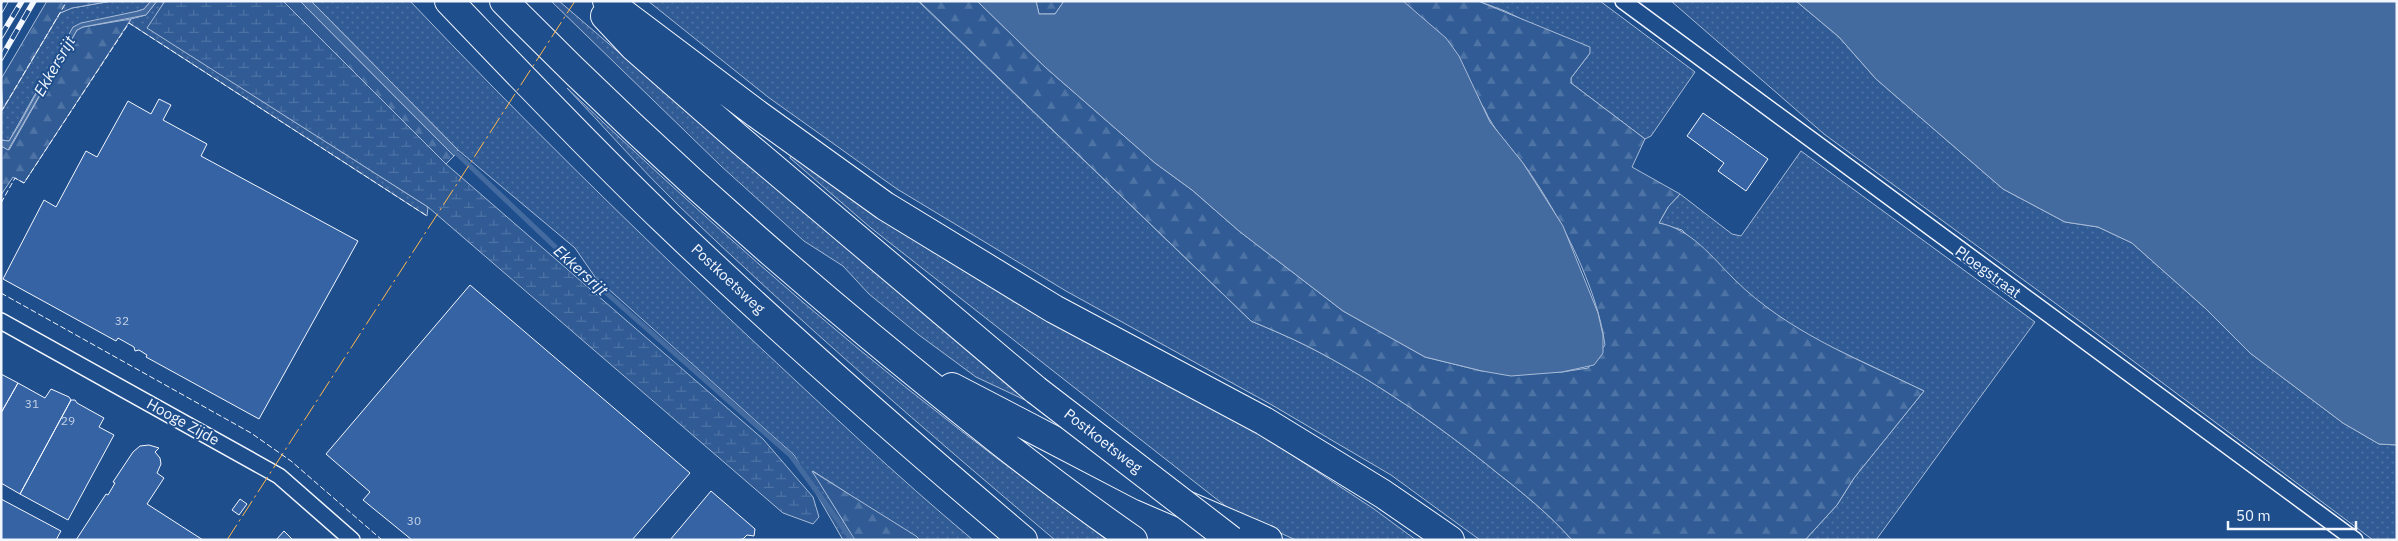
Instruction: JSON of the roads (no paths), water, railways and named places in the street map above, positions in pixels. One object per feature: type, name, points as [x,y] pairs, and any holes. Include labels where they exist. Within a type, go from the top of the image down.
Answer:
[{"type":"highway","name":"Postkoetsweg","points":[[450,1],[548,104],[662,218],[919,452],[1022,540]]},
{"type":"highway","name":"Postkoetsweg","points":[[504,1],[576,75],[691,182],[788,267],[963,412],[1133,540]]},
{"type":"highway","name":"Postkoetsweg","points":[[591,1],[634,48],[1036,390],[1232,540]]},
{"type":"highway","points":[[606,1],[885,206],[1054,309],[1264,421],[1383,494],[1450,540]]},
{"type":"highway","name":"Postkoetsweg","points":[[894,356],[1144,487],[1268,540]]},
{"type":"street","name":"Ploegstraat","points":[[1623,1],[2354,540]]},
{"type":"street","name":"Hooge Zijde","points":[[1,322],[279,476],[352,540]]},
{"type":"water","points":[[151,1],[157,1],[146,15],[83,27],[77,30],[8,150],[1,146],[1,140],[9,141],[19,125],[73,27],[81,23],[144,9]]},
{"type":"water","points":[[300,1],[311,1],[458,150],[454,156]]},
{"type":"water","points":[[977,1],[1036,1],[1039,14],[1055,14],[1064,1],[1403,1],[1446,38],[1459,56],[1490,122],[1523,163],[1563,226],[1598,313],[1603,335],[1603,353],[1594,365],[1562,372],[1511,376],[1425,357],[1343,311],[1239,231],[1192,190],[1155,163],[1045,67]]},
{"type":"water","points":[[1796,1],[2397,1],[2397,445],[2379,444],[2343,423],[2250,353],[2205,308],[2132,243],[2098,227],[2065,222],[2003,189],[1876,79],[1839,37]]},
{"type":"waterway","name":"Ekkersrijt","points":[[451,148],[568,259],[791,456],[852,540]]},
{"type":"railway","points":[[1,10],[6,1]]},
{"type":"railway","points":[[1,36],[22,1]]},
{"type":"railway","points":[[1,58],[34,1]]}]
